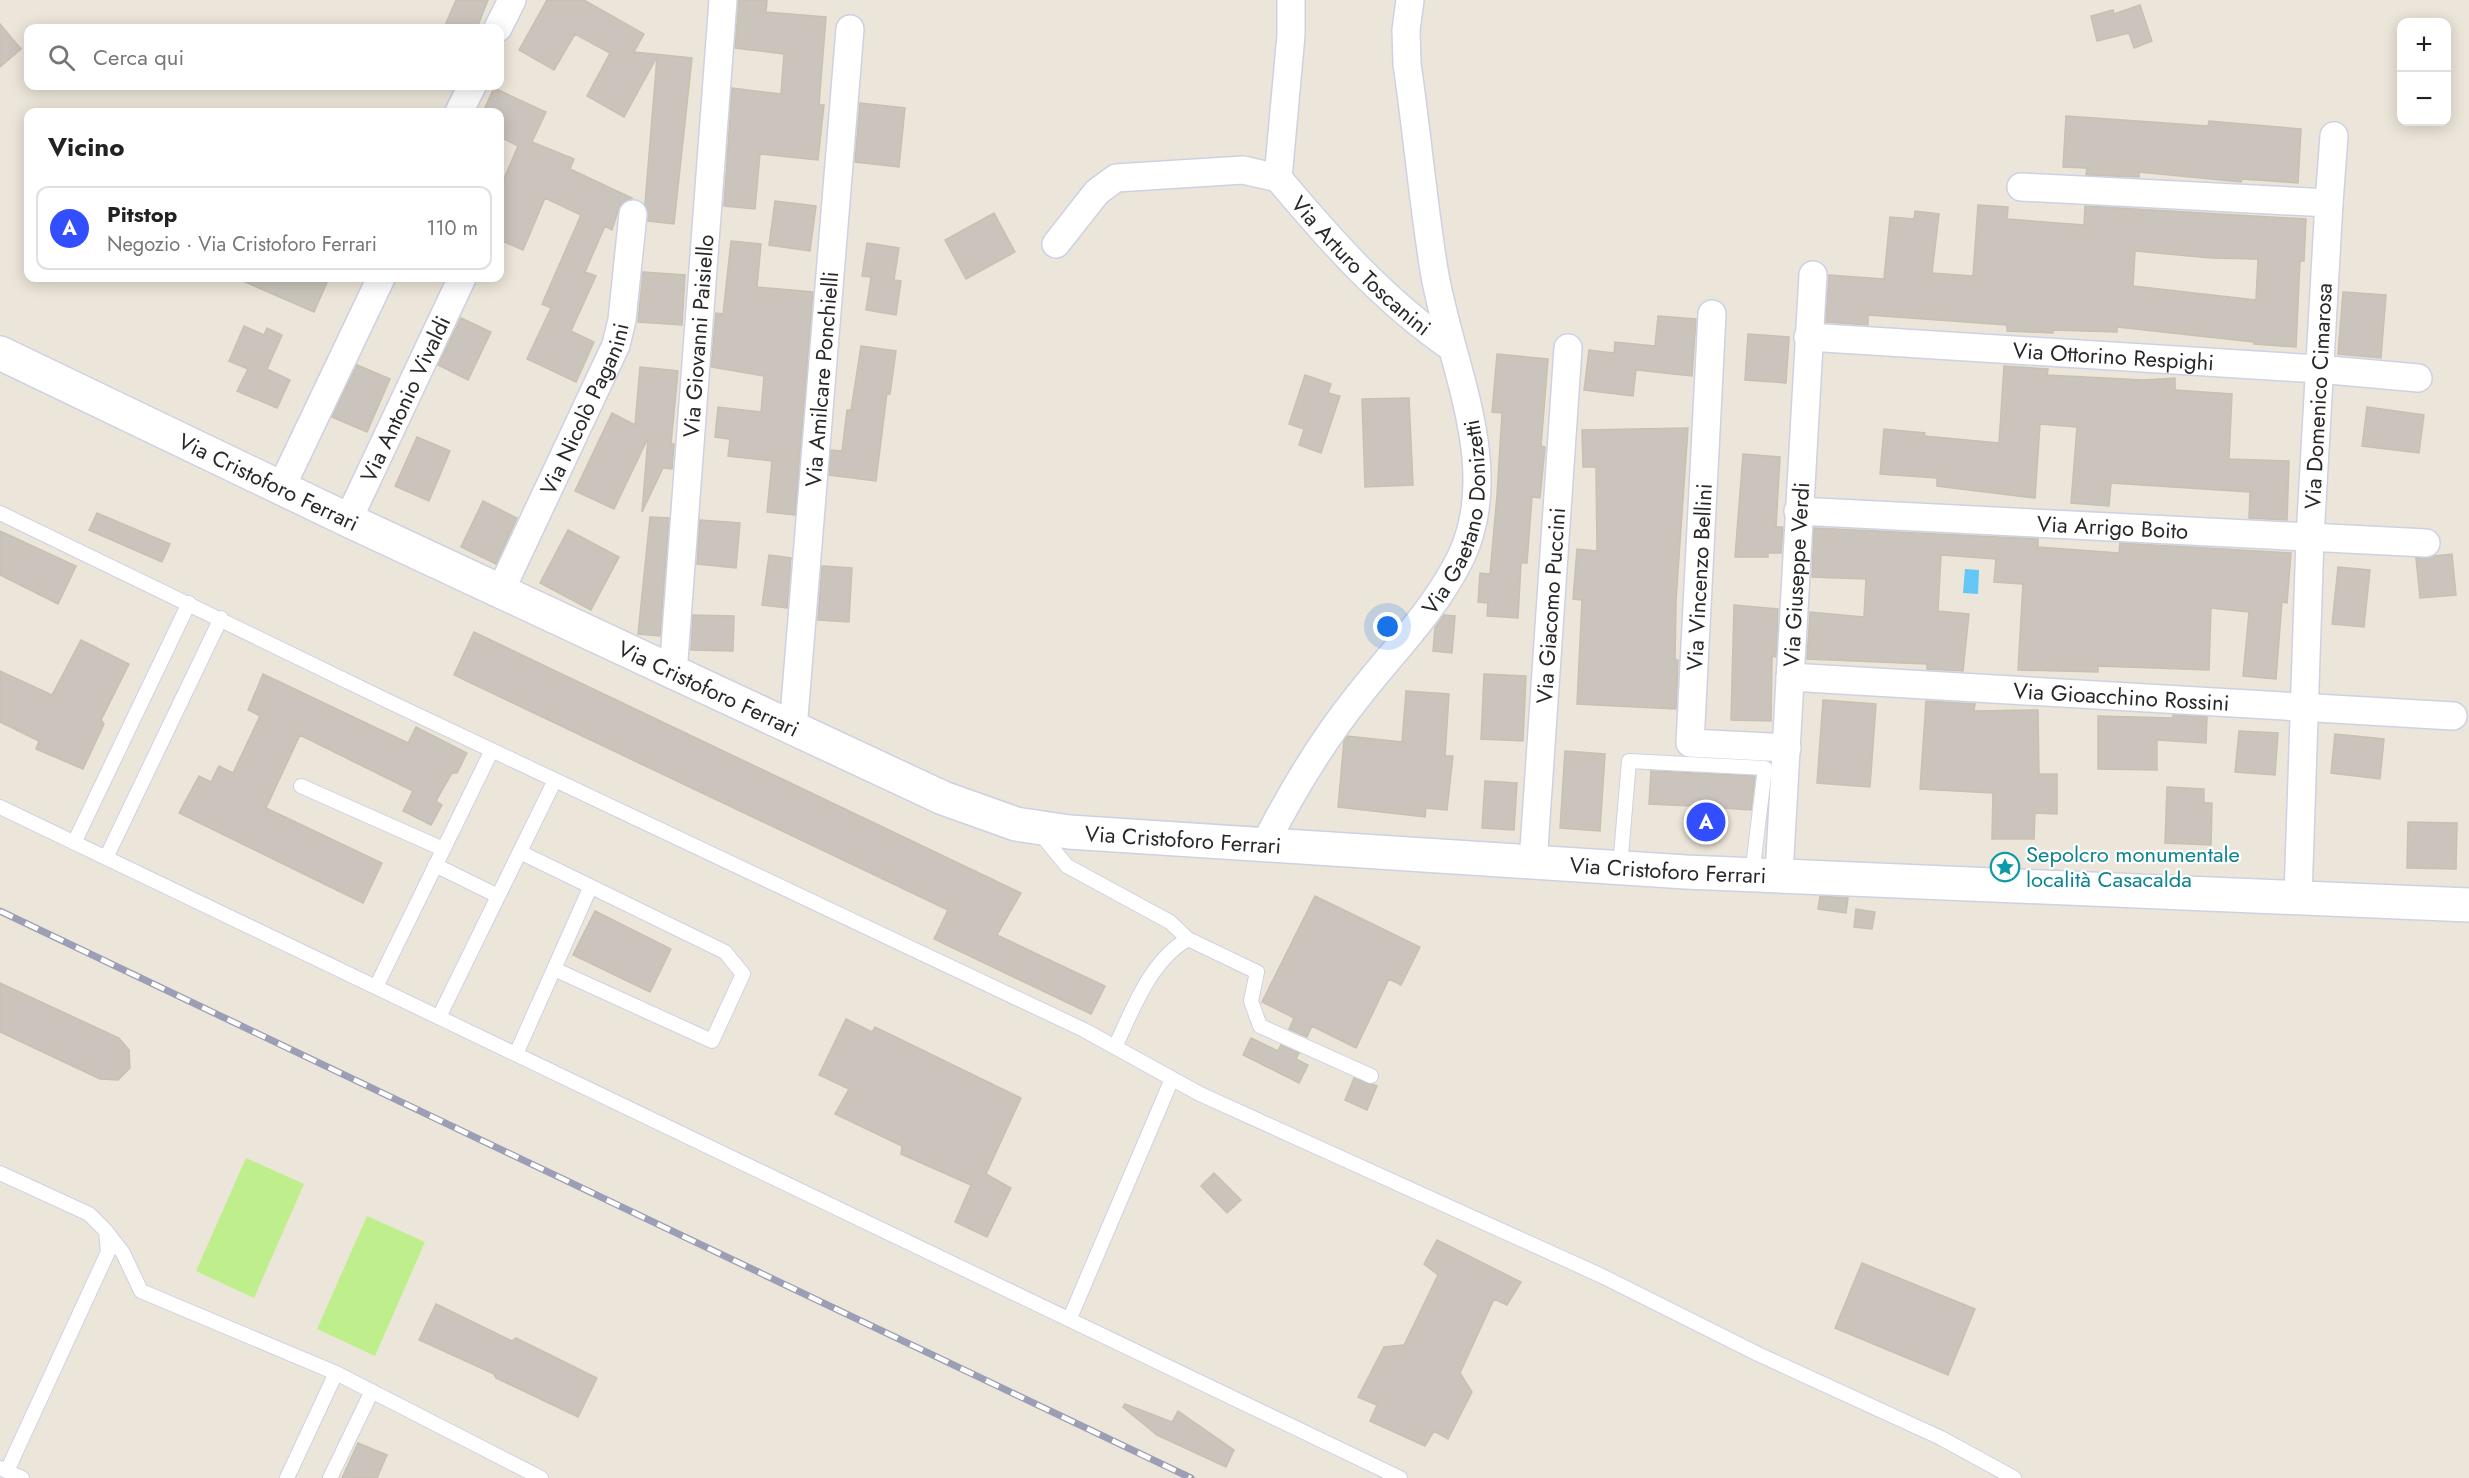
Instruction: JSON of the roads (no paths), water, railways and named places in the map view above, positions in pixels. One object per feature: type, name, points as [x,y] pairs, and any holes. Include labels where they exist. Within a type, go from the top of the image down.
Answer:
[{"type":"main road","name":"Via Cristoforo Ferrari","points":[[0,353],[281,489],[673,673],[957,805],[1000,820],[1036,828],[1533,863],[2469,905]]},
{"type":"street","points":[[500,24],[512,0]]},
{"type":"street","name":"Via Giovanni Paisiello","points":[[673,673],[723,0]]},
{"type":"street","name":"Via Arturo Toscanini","points":[[1278,178],[1291,35],[1291,0]]},
{"type":"street","name":"Via Gaetano Donizetti","points":[[1265,844],[1291,795],[1324,742],[1370,681],[1425,617],[1444,589],[1462,554],[1475,504],[1476,456],[1472,421],[1450,347],[1435,271],[1407,64],[1406,30],[1410,0]]},
{"type":"street","name":"Via Amilcare Ponchielli","points":[[793,729],[850,29]]},
{"type":"street","points":[[461,108],[470,90]]},
{"type":"street","name":"Via Domenico Cimarosa","points":[[2298,897],[2310,538],[2318,369],[2334,136]]},
{"type":"street","name":"Via Arturo Toscanini","points":[[1056,244],[1097,192],[1116,178],[1243,170],[1278,178],[1391,300],[1423,328],[1450,347]]},
{"type":"street","points":[[2021,187],[2330,203]]},
{"type":"street","name":"Via Nicolò Paganini","points":[[500,592],[616,345],[622,320],[633,214]]},
{"type":"street","name":"Via Giuseppe Verdi","points":[[1766,874],[1787,747],[1798,511],[1813,275]]},
{"type":"street","points":[[281,489],[379,282]]},
{"type":"street","name":"Via Antonio Vivaldi","points":[[348,520],[460,282]]},
{"type":"street","name":"Via Vincenzo Bellini","points":[[1712,314],[1690,743],[1787,747]]},
{"type":"street","name":"Via Ottorino Respighi","points":[[1808,337],[2318,369],[2418,378]]},
{"type":"street","name":"Via Giacomo Puccini","points":[[1533,863],[1568,348]]},
{"type":"street","name":"Via Arrigo Boito","points":[[1798,511],[2426,543]]},
{"type":"street","name":"Via Gioacchino Rossini","points":[[1790,677],[2453,716]]},
{"type":"lane","points":[[0,513],[492,750],[1084,1030],[1200,1094],[1602,1276],[1758,1354],[1868,1402],[2014,1478]]},
{"type":"lane","points":[[74,843],[189,603]]},
{"type":"lane","points":[[106,858],[221,618]]},
{"type":"lane","points":[[376,987],[492,750]]},
{"type":"lane","points":[[1620,867],[1629,761],[1765,768],[1766,874]]},
{"type":"lane","points":[[439,1017],[498,896],[522,853],[555,780]]},
{"type":"lane","points":[[301,786],[443,849]]},
{"type":"lane","points":[[0,807],[1400,1478]]},
{"type":"lane","points":[[1036,828],[1068,866],[1170,922],[1188,939],[1257,972],[1251,1001],[1260,1026],[1371,1076]]},
{"type":"lane","points":[[522,853],[725,952],[743,974],[712,1041],[554,969]]},
{"type":"lane","points":[[435,865],[498,896]]},
{"type":"lane","points":[[516,1054],[590,888]]},
{"type":"lane","points":[[1115,1047],[1142,992],[1164,958],[1170,950],[1188,939]]},
{"type":"lane","points":[[1070,1318],[1172,1079]]},
{"type":"lane","points":[[0,1173],[89,1215],[106,1231],[123,1253],[141,1291],[336,1373],[541,1478]]},
{"type":"lane","points":[[22,1478],[3,1470],[108,1252],[106,1231]]},
{"type":"lane","points":[[287,1478],[336,1373]]},
{"type":"lane","points":[[330,1478],[372,1391]]},
{"type":"water","points":[[1965,569],[1979,570],[1978,594],[1963,593]]},
{"type":"railway","points":[[0,911],[1191,1478]]},
{"type":"place","name":"Pitstop","points":[[1706,822]]},
{"type":"place","name":"Sepolcro monumentale località Casacalda","points":[[2005,867]]}]
